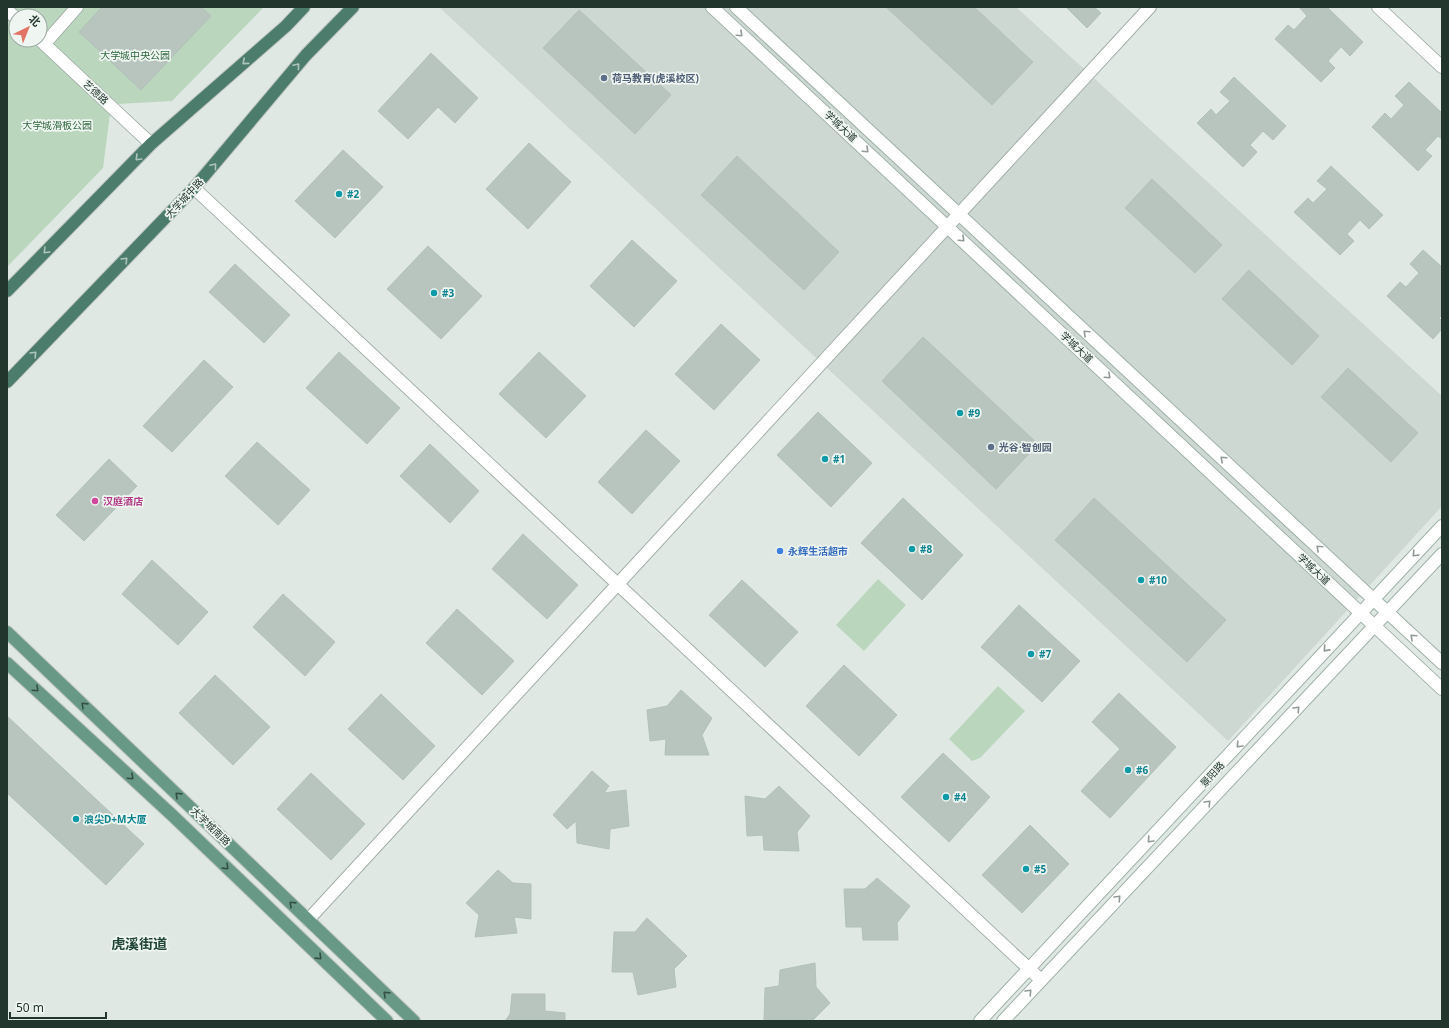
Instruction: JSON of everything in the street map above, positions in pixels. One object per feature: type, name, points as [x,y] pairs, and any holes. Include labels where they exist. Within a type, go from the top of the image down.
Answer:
[{"type":"highway","points":[[7,291],[151,144],[286,26],[304,7]]},
{"type":"highway","name":"大学城中路","points":[[7,382],[194,188],[306,55],[353,7]]},
{"type":"main road","points":[[48,36],[77,7]]},
{"type":"main road","name":"学城大道","points":[[712,7],[1442,689]]},
{"type":"main road","name":"学城大道","points":[[736,7],[959,216],[1374,598],[1442,663]]},
{"type":"main road","points":[[308,920],[947,225],[959,216],[1150,7]]},
{"type":"main road","points":[[1378,7],[1442,66]]},
{"type":"main road","name":"艺德路","points":[[48,44],[151,144]]},
{"type":"main road","points":[[194,188],[1040,980]]},
{"type":"main road","name":"景阳路","points":[[980,1021],[1241,743],[1360,612],[1442,526]]},
{"type":"main road","name":"景阳路","points":[[1003,1021],[1442,554]]},
{"type":"main road","name":"大学城南路","points":[[7,632],[414,1021]]},
{"type":"main road","name":"大学城南路","points":[[7,662],[172,815],[387,1021]]},
{"type":"shaded area","points":[[439,7],[1016,7],[1442,396],[1442,506],[1228,741]]},
{"type":"green space","name":"大学城中央公园","points":[[11,7],[264,7],[172,101],[118,104],[48,40],[48,8]]},
{"type":"green space","name":"大学城滑板公园","points":[[8,17],[8,48],[48,47],[111,106],[103,168],[7,267]]},
{"type":"green space","points":[[878,579],[906,605],[864,651],[836,625]]},
{"type":"green space","points":[[998,686],[1025,711],[980,758],[972,761],[949,739]]},
{"type":"building","points":[[102,7],[201,7],[211,16],[141,90],[79,32]]},
{"type":"building","points":[[886,7],[974,7],[1033,62],[992,105]]},
{"type":"building","points":[[1066,7],[1094,7],[1101,13],[1087,28]]},
{"type":"building","points":[[1299,7],[1327,7],[1363,42],[1350,56],[1341,47],[1328,61],[1335,68],[1321,82],[1275,39],[1288,25],[1294,30],[1307,16]]},
{"type":"building","points":[[579,10],[671,95],[635,134],[543,48]]},
{"type":"building","points":[[431,53],[478,98],[455,123],[438,107],[408,139],[378,111]]},
{"type":"building","points":[[1234,77],[1286,126],[1273,140],[1263,131],[1250,145],[1257,152],[1243,167],[1197,123],[1211,109],[1216,115],[1230,101],[1220,92]]},
{"type":"building","points":[[1409,82],[1442,113],[1442,139],[1438,136],[1425,150],[1432,156],[1418,171],[1372,127],[1385,113],[1391,119],[1404,105],[1395,96]]},
{"type":"building","points":[[529,143],[571,182],[528,229],[486,189]]},
{"type":"building","name":"#2","points":[[343,150],[383,187],[335,238],[295,201]]},
{"type":"building","points":[[737,156],[839,252],[804,290],[701,195]]},
{"type":"building","points":[[1331,166],[1383,215],[1369,229],[1360,220],[1347,234],[1354,241],[1340,255],[1294,212],[1308,198],[1313,203],[1327,189],[1317,181]]},
{"type":"building","points":[[1152,179],[1222,245],[1195,273],[1125,208]]},
{"type":"building","points":[[632,240],[677,281],[634,327],[590,286]]},
{"type":"building","name":"#3","points":[[428,246],[482,296],[441,339],[387,289]]},
{"type":"building","points":[[1423,250],[1442,267],[1442,315],[1439,318],[1442,321],[1442,329],[1433,339],[1387,296],[1400,282],[1406,287],[1419,273],[1410,264]]},
{"type":"building","points":[[235,264],[290,315],[264,343],[209,292]]},
{"type":"building","points":[[1249,270],[1319,336],[1292,365],[1222,299]]},
{"type":"building","points":[[721,324],[760,360],[714,410],[675,374]]},
{"type":"building","name":"#9","points":[[923,337],[1038,444],[996,489],[882,381]]},
{"type":"building","points":[[339,352],[400,408],[367,444],[306,388]]},
{"type":"building","points":[[539,352],[586,396],[546,438],[499,394]]},
{"type":"building","points":[[204,360],[233,387],[172,452],[143,426]]},
{"type":"building","points":[[1348,368],[1418,433],[1391,462],[1321,397]]},
{"type":"building","name":"#1","points":[[818,412],[872,463],[831,507],[777,455]]},
{"type":"building","points":[[646,430],[680,461],[632,514],[598,482]]},
{"type":"building","points":[[257,442],[310,490],[278,525],[225,476]]},
{"type":"building","points":[[430,444],[479,491],[450,523],[400,476]]},
{"type":"building","points":[[109,459],[137,486],[84,541],[56,515]]},
{"type":"building","name":"#8","points":[[903,498],[963,555],[922,600],[861,543]]},
{"type":"building","name":"#10","points":[[1094,498],[1226,620],[1187,662],[1055,540]]},
{"type":"building","points":[[523,534],[578,585],[547,619],[492,569]]},
{"type":"building","points":[[152,560],[208,612],[178,645],[122,594]]},
{"type":"building","points":[[742,580],[798,632],[765,667],[709,615]]},
{"type":"building","points":[[283,594],[335,642],[305,676],[253,627]]},
{"type":"building","name":"#7","points":[[1019,605],[1080,661],[1042,702],[981,647]]},
{"type":"building","points":[[457,609],[514,661],[482,695],[426,643]]},
{"type":"building","points":[[844,665],[897,715],[859,756],[806,706]]},
{"type":"building","points":[[215,675],[270,727],[233,765],[179,713]]},
{"type":"building","points":[[681,690],[712,718],[702,735],[709,755],[665,755],[666,739],[650,741],[647,710],[667,706]]},
{"type":"building","name":"#6","points":[[1119,693],[1176,747],[1110,818],[1081,791],[1120,749],[1092,722]]},
{"type":"building","points":[[381,694],[435,746],[403,780],[348,729]]},
{"type":"building","name":"浪尖D+M大厦","points":[[7,716],[144,844],[106,885],[7,793]]},
{"type":"building","name":"#4","points":[[943,753],[990,797],[949,842],[901,797]]},
{"type":"building","points":[[592,771],[609,786],[604,793],[626,790],[629,826],[610,829],[609,849],[577,843],[576,821],[567,829],[553,815]]},
{"type":"building","points":[[311,773],[365,824],[331,860],[277,809]]},
{"type":"building","points":[[779,786],[810,816],[797,832],[799,851],[764,850],[763,835],[747,836],[745,796],[765,799]]},
{"type":"building","name":"#5","points":[[1030,825],[1069,864],[1022,913],[982,875]]},
{"type":"building","points":[[498,870],[513,883],[531,884],[531,919],[514,917],[517,933],[475,937],[479,915],[466,903]]},
{"type":"building","points":[[877,878],[910,906],[897,923],[898,940],[863,940],[862,927],[846,927],[844,889],[865,889]]},
{"type":"building","points":[[647,918],[687,956],[674,969],[676,987],[638,995],[633,972],[612,972],[614,932],[635,932]]},
{"type":"building","points":[[815,963],[816,987],[830,1003],[812,1021],[764,1021],[765,988],[779,986],[780,970]]},
{"type":"building","points":[[512,994],[545,994],[545,1011],[565,1013],[565,1021],[505,1021],[510,1014]]},
{"type":"place","name":"荷马教育(虎溪校区)","points":[[604,78]]},
{"type":"place","name":"#2","points":[[339,194]]},
{"type":"place","name":"#3","points":[[434,293]]},
{"type":"place","name":"#9","points":[[960,413]]},
{"type":"place","name":"光谷·智创园","points":[[991,447]]},
{"type":"place","name":"#1","points":[[825,459]]},
{"type":"place","name":"汉庭酒店","points":[[95,501]]},
{"type":"place","name":"#8","points":[[912,549]]},
{"type":"place","name":"永辉生活超市","points":[[780,551]]},
{"type":"place","name":"#10","points":[[1141,580]]},
{"type":"place","name":"#7","points":[[1031,654]]},
{"type":"place","name":"#6","points":[[1128,770]]},
{"type":"place","name":"#4","points":[[946,797]]},
{"type":"place","name":"浪尖D+M大厦","points":[[76,819]]},
{"type":"place","name":"#5","points":[[1026,869]]},
{"type":"district","name":"虎溪街道","points":[[139,944]]}]
